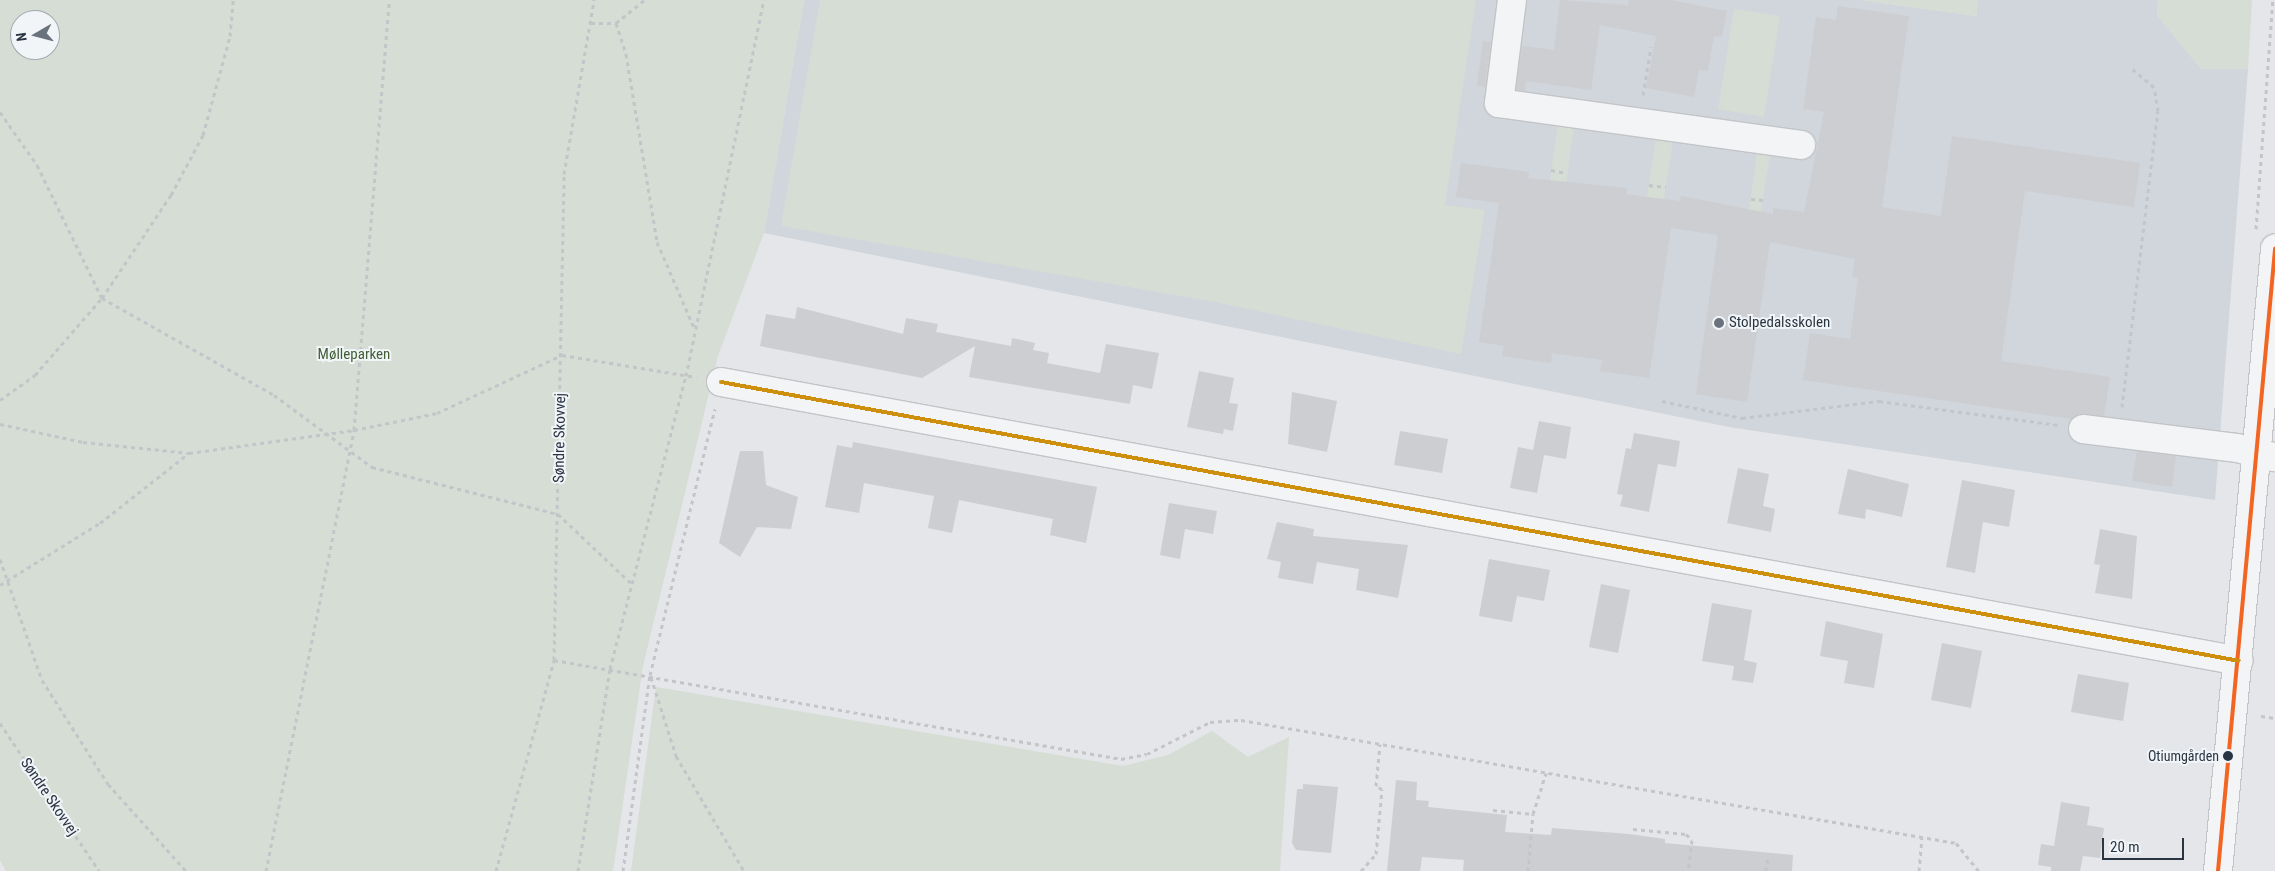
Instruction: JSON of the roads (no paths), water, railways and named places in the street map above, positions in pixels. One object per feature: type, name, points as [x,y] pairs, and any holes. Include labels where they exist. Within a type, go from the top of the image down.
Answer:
[{"type":"street","points":[[1512,0],[1498,103],[1801,145]]},
{"type":"street","points":[[2218,871],[2238,661],[2266,455],[2275,249]]},
{"type":"street","points":[[722,382],[2238,661]]},
{"type":"street","points":[[2083,428],[2266,455]]},
{"type":"place","name":"Stolpedalsskolen","points":[[1719,323]]},
{"type":"place","name":"Otiumgården","points":[[2228,756]]},
{"type":"park label","name":"Mølleparken","points":[[354,355]]}]
